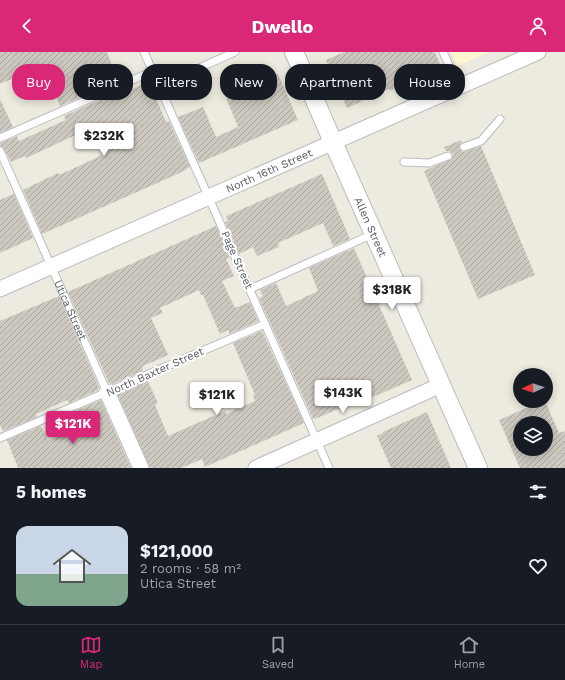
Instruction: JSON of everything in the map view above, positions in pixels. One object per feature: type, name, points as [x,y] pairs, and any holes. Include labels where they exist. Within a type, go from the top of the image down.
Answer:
[{"type":"street","name":"Allen Street","points":[[294,52],[373,234],[478,468]]},
{"type":"street","name":"North 16th Street","points":[[465,84],[538,52]]},
{"type":"street","name":"North 16th Street","points":[[0,289],[429,100]]},
{"type":"street","points":[[256,468],[441,385]]},
{"type":"street","name":"Utica Street","points":[[107,392],[141,468]]},
{"type":"lane","name":"Page Street","points":[[144,52],[150,64]]},
{"type":"lane","points":[[208,64],[235,52]]},
{"type":"lane","points":[[443,52],[448,64]]},
{"type":"lane","points":[[0,138],[141,76]]},
{"type":"lane","name":"Page Street","points":[[165,100],[329,468]]},
{"type":"lane","points":[[464,147],[481,141],[500,119]]},
{"type":"lane","name":"Utica Street","points":[[0,151],[107,392]]},
{"type":"lane","points":[[404,162],[429,163],[448,156]]},
{"type":"lane","points":[[250,289],[373,234]]},
{"type":"lane","name":"North Baxter Street","points":[[0,438],[265,324]]},
{"type":"shaded area","points":[[451,52],[489,52],[462,64],[456,64]]},
{"type":"building","points":[[0,52],[107,52],[112,64],[73,64],[74,100],[60,106],[57,100],[65,100],[65,64],[12,64],[12,79],[0,84]]},
{"type":"building","points":[[344,52],[435,52],[440,64],[394,64],[394,89],[390,91],[389,89],[386,90],[386,64],[328,64],[326,60]]},
{"type":"building","points":[[277,74],[285,90],[285,100],[289,100],[298,120],[199,163],[178,117],[203,107],[216,137],[238,127],[227,100],[277,100]]},
{"type":"building","points":[[141,85],[141,100],[157,100],[166,122],[169,121],[190,167],[42,234],[23,190],[58,173],[59,175],[102,155],[91,128],[26,158],[25,156],[11,162],[4,149],[0,146],[0,143],[17,136],[19,141],[66,120],[64,116],[100,100],[133,100],[133,89]]},
{"type":"building","points":[[0,99],[13,127],[0,133]]},
{"type":"building","points":[[344,100],[365,100],[347,108]]},
{"type":"building","points":[[461,140],[462,142],[459,148],[463,152],[481,146],[535,275],[478,299],[424,171],[452,159],[453,154],[446,151],[444,147]]},
{"type":"building","points":[[322,174],[350,239],[333,246],[323,223],[278,243],[279,247],[257,256],[253,247],[239,254],[225,222],[228,221],[226,216]]},
{"type":"building","points":[[14,194],[33,238],[0,253],[0,200]]},
{"type":"building","points":[[216,226],[230,257],[226,259],[234,276],[222,281],[235,308],[250,302],[258,321],[230,334],[228,330],[220,334],[203,295],[201,295],[199,290],[160,308],[163,313],[151,318],[168,355],[143,366],[143,371],[112,384],[109,383],[68,292]]},
{"type":"building","points":[[354,248],[412,380],[366,400],[364,398],[313,419],[259,298],[263,296],[260,290],[276,283],[286,306],[318,291],[309,268]]},
{"type":"building","points":[[59,296],[99,387],[98,390],[69,403],[67,400],[36,414],[37,417],[3,431],[0,425],[0,321]]},
{"type":"building","points":[[262,331],[304,423],[205,467],[202,459],[181,468],[150,468],[117,393],[147,380],[158,403],[155,405],[168,436],[225,411],[226,414],[255,401],[253,395],[255,395],[233,343]]},
{"type":"building","points":[[101,400],[131,468],[18,468],[7,440],[41,426],[48,441],[80,428],[73,412]]},
{"type":"building","points":[[526,408],[548,408],[552,416],[513,416],[513,452],[499,420]]},
{"type":"building","points":[[427,412],[451,468],[391,468],[377,436]]},
{"type":"building","points":[[553,419],[559,433],[565,431],[565,468],[520,468],[515,456],[553,456]]}]
